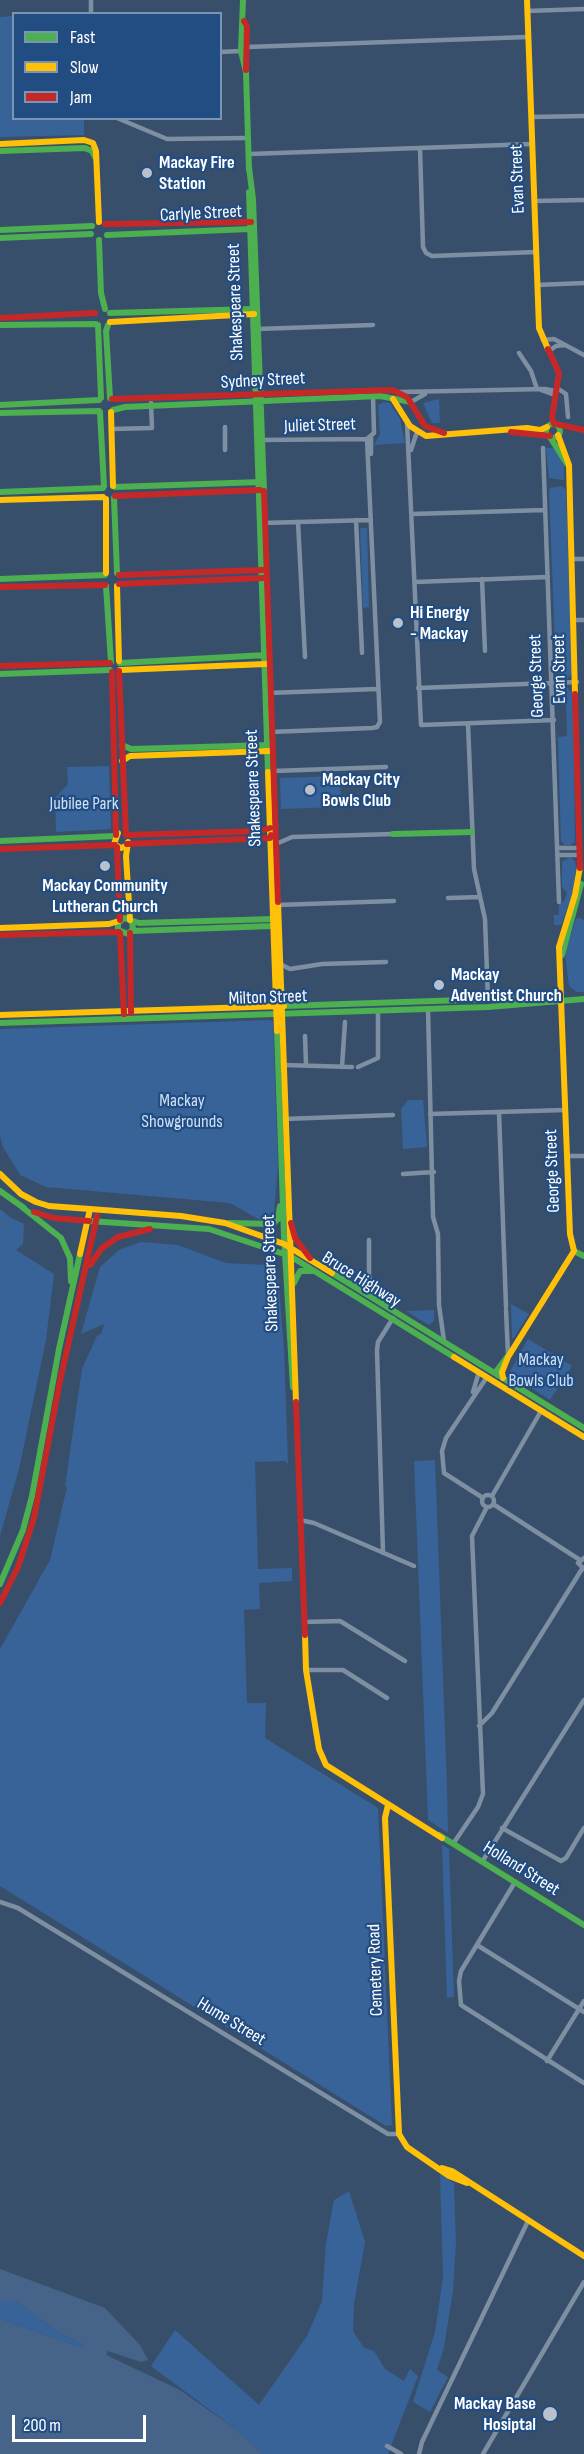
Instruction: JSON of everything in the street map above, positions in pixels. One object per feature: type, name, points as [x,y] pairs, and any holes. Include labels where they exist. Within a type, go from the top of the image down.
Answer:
[{"type":"main road","name":"Shakespeare Street","points":[[243,0],[272,795],[270,828],[273,837]]},
{"type":"main road","name":"Evan Street","points":[[527,0],[539,328],[559,373],[556,393],[549,411],[550,436],[569,470]]},
{"type":"main road","points":[[0,144],[8,147],[87,148],[93,152],[96,162],[99,224],[107,235],[99,240]]},
{"type":"main road","points":[[0,151],[8,147]]},
{"type":"main road","points":[[91,234],[99,224]]},
{"type":"main road","name":"Carlyle Street","points":[[0,230],[99,224],[113,226],[250,225]]},
{"type":"main road","name":"Carlyle Street","points":[[107,235],[239,225]]},
{"type":"main road","points":[[0,238],[91,234],[99,240],[102,311],[97,325],[105,498],[105,574],[122,745],[128,915],[131,921],[128,1014]]},
{"type":"main road","points":[[0,318],[102,311],[254,312]]},
{"type":"main road","points":[[102,311],[109,323]]},
{"type":"main road","points":[[0,325],[89,322],[97,325],[241,312]]},
{"type":"main road","name":"Shakespeare Street","points":[[254,312],[257,329],[257,398]]},
{"type":"main road","points":[[109,323],[106,331],[112,411],[110,429],[118,574],[115,666],[115,836],[119,921],[128,1014]]},
{"type":"main road","points":[[400,392],[412,404],[425,426],[444,433]]},
{"type":"main road","name":"Sydney Street","points":[[100,411],[112,411],[151,403],[400,392]]},
{"type":"main road","name":"Sydney Street","points":[[374,394],[412,404]]},
{"type":"main road","points":[[391,397],[406,421],[417,432],[430,436],[444,433],[508,431],[551,425],[584,430]]},
{"type":"main road","name":"Sydney Street","points":[[100,399],[111,398],[151,403]]},
{"type":"main road","points":[[0,405],[100,399]]},
{"type":"main road","points":[[412,404],[417,432]]},
{"type":"main road","points":[[0,413],[100,411]]},
{"type":"main road","name":"Evan Street","points":[[551,425],[560,428],[559,434],[568,457],[574,620],[579,681],[576,714],[580,758],[581,851],[573,909]]},
{"type":"main road","points":[[508,431],[550,436],[566,430],[584,430]]},
{"type":"main road","points":[[247,482],[248,490]]},
{"type":"main road","points":[[0,492],[260,482]]},
{"type":"main road","points":[[0,500],[105,498],[261,490]]},
{"type":"main road","points":[[0,579],[105,574],[111,571],[118,574],[264,574]]},
{"type":"main road","points":[[0,587],[118,585],[251,574]]},
{"type":"main road","points":[[35,578],[36,586]]},
{"type":"main road","points":[[0,674],[267,655]]},
{"type":"main road","points":[[253,656],[254,665]]},
{"type":"main road","points":[[0,666],[267,664]]},
{"type":"main road","points":[[122,745],[131,749],[257,749]]},
{"type":"main road","points":[[122,761],[130,756],[270,748]]},
{"type":"main road","name":"Shakespeare Street","points":[[272,805],[275,819],[273,837],[275,920],[284,1065],[281,1174],[286,1245],[293,1292],[306,1670],[318,1749]]},
{"type":"main road","points":[[0,849],[116,846],[261,835],[270,828]]},
{"type":"main road","points":[[393,834],[472,832]]},
{"type":"main road","points":[[0,841],[126,835],[261,835],[273,837]]},
{"type":"main road","name":"George Street","points":[[573,909],[559,942],[570,1239],[574,1251]]},
{"type":"main road","name":"Shakespeare Street","points":[[275,920],[280,963],[283,1119],[288,1213],[286,1245]]},
{"type":"main road","points":[[51,930],[120,933],[275,920]]},
{"type":"main road","points":[[0,935],[18,931],[112,924],[119,921],[264,922]]},
{"type":"main road","points":[[0,928],[18,931]]},
{"type":"main road","name":"Milton Street","points":[[0,1015],[280,1010],[584,999]]},
{"type":"main road","name":"Milton Street","points":[[280,1010],[378,1011],[428,1005]]},
{"type":"main road","name":"Milton Street","points":[[0,1023],[128,1014]]},
{"type":"main road","name":"Bruce Highway","points":[[0,1174],[21,1194],[49,1206],[181,1216],[225,1223],[286,1245],[584,1428]]},
{"type":"main road","points":[[225,1223],[273,1224],[278,1219],[281,1174]]},
{"type":"main road","points":[[0,1191],[53,1229],[67,1248],[71,1277],[32,1496],[22,1530],[0,1584]]},
{"type":"main road","name":"Bruce Highway","points":[[22,1207],[54,1218],[209,1229],[287,1254],[319,1271],[584,1437]]},
{"type":"main road","points":[[0,1604],[18,1567],[34,1518],[60,1381],[84,1278],[94,1210]]},
{"type":"main road","points":[[288,1213],[295,1238],[311,1259]]},
{"type":"main road","points":[[58,1349],[93,1221]]},
{"type":"main road","points":[[84,1278],[92,1260],[102,1248],[128,1232],[150,1229],[228,1234]]},
{"type":"main road","points":[[539,1409],[528,1398],[498,1380],[495,1373],[574,1251],[584,1256]]},
{"type":"main road","name":"Shakespeare Street","points":[[287,1254],[288,1344],[296,1407]]},
{"type":"main road","points":[[293,1292],[295,1278],[300,1271],[319,1271]]},
{"type":"main road","points":[[445,1342],[484,1370],[487,1377]]},
{"type":"main road","points":[[503,1378],[502,1372],[508,1356]]},
{"type":"main road","name":"Holland Street","points":[[318,1749],[330,1770],[584,1925]]},
{"type":"main road","name":"Cemetery Road","points":[[388,1805],[385,1818],[399,2134]]},
{"type":"main road","name":"Hume Street","points":[[399,2134],[403,2143],[460,2182],[467,2183],[584,2256]]},
{"type":"street","points":[[527,11],[584,9]]},
{"type":"street","points":[[222,52],[528,37]]},
{"type":"street","points":[[531,117],[584,116]]},
{"type":"street","points":[[122,120],[168,140],[248,138]]},
{"type":"street","points":[[249,154],[532,144]]},
{"type":"street","points":[[420,148],[423,247],[426,253],[432,256],[536,252]]},
{"type":"street","points":[[534,201],[584,200]]},
{"type":"street","points":[[537,285],[584,283]]},
{"type":"street","points":[[257,329],[373,325]]},
{"type":"street","points":[[543,340],[553,338],[584,355]]},
{"type":"street","points":[[549,351],[556,346],[565,345]]},
{"type":"street","points":[[519,353],[539,389]]},
{"type":"street","points":[[400,392],[539,389],[556,393]]},
{"type":"street","points":[[412,404],[428,393]]},
{"type":"street","name":"Evan Street","points":[[556,393],[566,394],[568,417]]},
{"type":"street","points":[[269,732],[377,727],[380,722],[369,466],[369,438],[374,433],[374,394]]},
{"type":"street","points":[[110,429],[152,428],[151,403]]},
{"type":"street","points":[[406,421],[410,453],[421,725],[554,720]]},
{"type":"street","points":[[225,427],[225,450]]},
{"type":"street","points":[[410,453],[417,432]]},
{"type":"street","name":"Juliet Street","points":[[260,443],[369,438]]},
{"type":"street","name":"George Street","points":[[543,448],[559,902]]},
{"type":"street","points":[[412,514],[545,510]]},
{"type":"street","points":[[356,520],[362,652]]},
{"type":"street","points":[[262,523],[371,520]]},
{"type":"street","points":[[298,522],[305,657]]},
{"type":"street","points":[[573,559],[584,559]]},
{"type":"street","points":[[415,582],[548,577]]},
{"type":"street","points":[[482,579],[485,651]]},
{"type":"street","points":[[574,620],[584,620]]},
{"type":"street","points":[[418,688],[579,681]]},
{"type":"street","points":[[268,693],[377,689]]},
{"type":"street","points":[[576,714],[584,714]]},
{"type":"street","points":[[468,724],[474,868],[485,919],[488,1003]]},
{"type":"street","points":[[271,772],[386,767]]},
{"type":"street","points":[[273,837],[393,834]]},
{"type":"street","points":[[273,846],[292,837]]},
{"type":"street","points":[[557,848],[581,851]]},
{"type":"street","points":[[557,855],[581,851]]},
{"type":"street","points":[[448,898],[480,897]]},
{"type":"street","points":[[276,905],[394,901]]},
{"type":"street","points":[[280,976],[290,969],[322,964],[386,962]]},
{"type":"street","points":[[280,963],[290,969]]},
{"type":"street","points":[[428,1005],[430,1114],[434,1172],[433,1218],[438,1234],[441,1323],[445,1342]]},
{"type":"street","points":[[284,1065],[306,1064],[324,1068],[355,1067],[375,1061],[379,1055],[378,1011]]},
{"type":"street","points":[[342,1067],[345,1022]]},
{"type":"street","points":[[305,1036],[306,1064]]},
{"type":"street","points":[[430,1114],[565,1110]]},
{"type":"street","points":[[499,1112],[508,1356]]},
{"type":"street","points":[[283,1119],[393,1115]]},
{"type":"street","points":[[567,1156],[584,1156]]},
{"type":"street","points":[[403,1174],[434,1172]]},
{"type":"street","points":[[369,1240],[369,1275],[372,1292],[377,1300]]},
{"type":"street","points":[[350,1283],[360,1284],[369,1275]]},
{"type":"street","points":[[384,1553],[377,1350],[378,1342],[393,1317]]},
{"type":"street","points":[[430,1333],[438,1330],[441,1323]]},
{"type":"street","points":[[473,1395],[480,1377],[479,1372]]},
{"type":"street","points":[[487,1377],[446,1438],[442,1467],[447,1477],[483,1498],[492,1496]]},
{"type":"street","points":[[493,1504],[492,1496],[539,1409]]},
{"type":"street","points":[[483,1498],[483,1504],[487,1507]]},
{"type":"street","points":[[453,1844],[482,1801],[472,1536],[487,1507],[493,1504]]},
{"type":"street","points":[[479,1726],[492,1713],[583,1569],[579,1565],[582,1559],[493,1504]]},
{"type":"street","points":[[300,1520],[310,1522],[414,1566]]},
{"type":"street","points":[[303,1622],[340,1621],[405,1661]]},
{"type":"street","points":[[306,1670],[343,1670],[387,1698]]},
{"type":"street","points":[[482,1862],[584,1700]]},
{"type":"street","points":[[502,1828],[556,1861],[566,1858],[584,1828]]},
{"type":"street","points":[[515,1882],[459,1976],[461,2004],[584,2083]]},
{"type":"street","name":"Hume Street","points":[[0,1902],[18,1908],[388,2134],[399,2134]]},
{"type":"street","points":[[477,1946],[582,2010]]},
{"type":"street","points":[[548,2061],[582,2010],[584,2001]]},
{"type":"street","points":[[419,2454],[422,2442],[528,2221]]},
{"type":"street","points":[[483,2454],[584,2282]]},
{"type":"street","points":[[387,2446],[401,2454]]},
{"type":"green space","points":[[12,16],[12,120],[84,120],[84,135],[0,137],[0,17]]},
{"type":"green space","points":[[439,399],[440,423],[432,423],[423,403]]},
{"type":"green space","points":[[384,402],[390,403],[400,419],[405,443],[374,445],[380,434],[378,405]]},
{"type":"green space","points":[[546,448],[553,448],[560,457],[564,465],[564,480],[549,478]]},
{"type":"green space","points":[[562,486],[566,490],[572,674],[567,679],[563,679],[556,670],[549,491],[550,488]]},
{"type":"green space","points":[[360,528],[367,528],[369,607],[363,608]]},
{"type":"green space","points":[[566,686],[573,695],[575,842],[570,845],[565,845],[561,841],[558,737],[567,736],[566,697],[557,696],[556,690]]},
{"type":"green space","name":"Jubilee Park","points":[[109,766],[111,829],[56,832],[55,798],[68,784],[67,767]]},
{"type":"green space","name":"Mackay City Bowls Club","points":[[340,776],[341,802],[335,803],[335,807],[281,809],[280,778]]},
{"type":"green space","points":[[570,857],[575,861],[576,866],[573,893],[561,925],[554,925],[554,915],[559,915],[559,904],[564,901],[567,893],[562,887],[562,862]]},
{"type":"green space","points":[[576,919],[584,920],[584,992],[577,992],[569,986],[565,952]]},
{"type":"green space","name":"Mackay Showgrounds","points":[[270,1020],[273,1022],[278,1166],[274,1213],[260,1220],[230,1203],[46,1187],[20,1175],[3,1147],[0,1136],[0,1029]]},
{"type":"green space","points":[[408,1100],[423,1100],[427,1147],[403,1149],[401,1109]]},
{"type":"green space","points":[[0,1209],[11,1218],[24,1224],[23,1244],[16,1250],[54,1274],[46,1340],[19,1469],[0,1536]]},
{"type":"green space","points":[[141,1242],[178,1245],[226,1263],[267,1265],[278,1276],[284,1349],[288,1464],[285,1461],[255,1462],[258,1569],[292,1568],[292,1581],[259,1583],[260,1609],[244,1610],[247,1703],[266,1703],[265,1738],[378,1808],[392,2125],[386,2126],[0,1886],[0,1649],[50,1560],[67,1487],[65,1486],[82,1369],[104,1324],[81,1334],[100,1267],[119,1250]]},
{"type":"green space","points":[[511,1304],[529,1314],[513,1339],[512,1338]]},
{"type":"green space","points":[[434,1310],[434,1321],[429,1325],[406,1311]]},
{"type":"green space","name":"Mackay Bowls Club","points":[[528,1339],[572,1366],[550,1400],[509,1373]]},
{"type":"green space","points":[[435,1460],[448,1833],[428,1820],[414,1461]]},
{"type":"green space","points":[[442,1845],[449,1849],[454,1997],[447,1998]]},
{"type":"green space","points":[[440,2174],[454,2183],[456,2243],[453,2291],[444,2347],[437,2370],[448,2377],[430,2412],[413,2402],[435,2332],[443,2277]]},
{"type":"green space","points":[[349,2191],[365,2242],[354,2304],[353,2331],[364,2348],[374,2351],[385,2369],[404,2381],[410,2369],[418,2376],[388,2454],[262,2454],[238,2431],[151,2366],[175,2330],[259,2405],[307,2336],[322,2301],[326,2244],[334,2200]]},
{"type":"green space","points":[[0,2301],[16,2301],[58,2332],[83,2344],[81,2347],[0,2319]]},
{"type":"shaded area","points":[[0,2269],[105,2308],[140,2345],[148,2360],[141,2362],[108,2351],[106,2355],[180,2390],[238,2431],[262,2454],[0,2454],[0,2319],[81,2347],[83,2344],[58,2332],[16,2301],[0,2301]]},
{"type":"waterway","points":[[0,1219],[9,1228]]},
{"type":"traffic: fast","points":[[243,0],[241,51],[246,72],[249,170]]},
{"type":"traffic: fast","points":[[0,151],[85,148],[92,151],[96,159]]},
{"type":"traffic: fast","points":[[249,167],[253,199],[264,491]]},
{"type":"traffic: fast","points":[[249,192],[268,772]]},
{"type":"traffic: fast","points":[[0,230],[92,226]]},
{"type":"traffic: fast","points":[[107,235],[249,229],[251,226]]},
{"type":"traffic: fast","points":[[0,238],[91,234]]},
{"type":"traffic: fast","points":[[99,240],[101,293],[105,309]]},
{"type":"traffic: fast","points":[[110,313],[253,309]]},
{"type":"traffic: fast","points":[[0,325],[96,324]]},
{"type":"traffic: fast","points":[[98,325],[101,398]]},
{"type":"traffic: fast","points":[[108,325],[106,331],[110,398]]},
{"type":"traffic: fast","points":[[113,410],[125,407],[380,396],[411,402]]},
{"type":"traffic: fast","points":[[0,405],[99,400]]},
{"type":"traffic: fast","points":[[0,413],[99,411]]},
{"type":"traffic: fast","points":[[100,412],[104,486]]},
{"type":"traffic: fast","points":[[553,424],[558,426],[560,431],[558,436],[553,438],[548,436],[546,431],[548,426],[553,424]]},
{"type":"traffic: fast","points":[[550,437],[567,464]]},
{"type":"traffic: fast","points":[[115,487],[261,482]]},
{"type":"traffic: fast","points":[[0,492],[103,488]]},
{"type":"traffic: fast","points":[[114,498],[117,573]]},
{"type":"traffic: fast","points":[[0,579],[105,575]]},
{"type":"traffic: fast","points":[[106,586],[111,662]]},
{"type":"traffic: fast","points":[[120,663],[266,655]]},
{"type":"traffic: fast","points":[[0,674],[110,670]]},
{"type":"traffic: fast","points":[[122,745],[131,749],[270,745]]},
{"type":"traffic: fast","points":[[393,834],[472,832]]},
{"type":"traffic: fast","points":[[0,841],[115,836]]},
{"type":"traffic: fast","points":[[562,955],[581,884]]},
{"type":"traffic: fast","points":[[132,922],[133,929],[128,934],[118,930],[118,923],[124,918],[139,923],[273,919]]},
{"type":"traffic: fast","points":[[132,931],[273,926]]},
{"type":"traffic: fast","points":[[284,1006],[523,998],[536,1002]]},
{"type":"traffic: fast","points":[[0,1023],[488,1007],[584,999]]},
{"type":"traffic: fast","points":[[277,1031],[284,1236],[293,1387]]},
{"type":"traffic: fast","points":[[0,1191],[24,1208]]},
{"type":"traffic: fast","points":[[229,1223],[273,1224],[278,1219],[280,1206]]},
{"type":"traffic: fast","points":[[22,1207],[61,1238],[70,1258],[71,1281]]},
{"type":"traffic: fast","points":[[89,1221],[209,1229],[290,1256],[454,1357]]},
{"type":"traffic: fast","points":[[574,1251],[584,1256]]},
{"type":"traffic: fast","points":[[0,1584],[23,1530],[32,1496],[59,1349],[80,1254]]},
{"type":"traffic: fast","points":[[294,1283],[300,1271],[312,1271]]},
{"type":"traffic: fast","points":[[332,1273],[584,1428]]},
{"type":"traffic: fast","points":[[495,1373],[507,1357]]},
{"type":"traffic: fast","points":[[439,1835],[584,1925]]},
{"type":"traffic: slow","points":[[527,0],[539,328],[548,349]]},
{"type":"traffic: slow","points":[[0,144],[84,140],[93,143],[96,151],[99,222]]},
{"type":"traffic: slow","points":[[110,322],[254,314]]},
{"type":"traffic: slow","points":[[393,399],[410,426],[426,436],[527,428],[540,430],[547,427]]},
{"type":"traffic: slow","points":[[111,412],[113,486]]},
{"type":"traffic: slow","points":[[558,435],[569,465],[575,694]]},
{"type":"traffic: slow","points":[[0,500],[103,497]]},
{"type":"traffic: slow","points":[[106,499],[106,573]]},
{"type":"traffic: slow","points":[[117,586],[119,661]]},
{"type":"traffic: slow","points":[[120,670],[266,664]]},
{"type":"traffic: slow","points":[[122,761],[130,756],[269,751]]},
{"type":"traffic: slow","points":[[268,772],[277,1031]]},
{"type":"traffic: slow","points":[[118,833],[114,844],[121,848],[126,846]]},
{"type":"traffic: slow","points":[[128,842],[126,856],[130,920]]},
{"type":"traffic: slow","points":[[503,1378],[502,1372],[508,1357],[574,1251],[570,1234],[559,947],[575,895],[580,867]]},
{"type":"traffic: slow","points":[[278,902],[296,1402]]},
{"type":"traffic: slow","points":[[0,928],[109,924],[119,921]]},
{"type":"traffic: slow","points":[[0,1015],[284,1006]]},
{"type":"traffic: slow","points":[[0,1174],[21,1194],[36,1202],[49,1206],[90,1209]]},
{"type":"traffic: slow","points":[[80,1254],[90,1209],[181,1216],[225,1223],[284,1244],[332,1273]]},
{"type":"traffic: slow","points":[[454,1357],[584,1437]]},
{"type":"traffic: slow","points":[[305,1635],[306,1670],[319,1749],[326,1765],[442,1838]]},
{"type":"traffic: slow","points":[[388,1805],[385,1818],[399,2134],[407,2147],[449,2176],[467,2183]]},
{"type":"traffic: slow","points":[[442,2168],[452,2171],[584,2256]]},
{"type":"traffic: jam","points":[[244,21],[247,26],[246,70]]},
{"type":"traffic: jam","points":[[105,224],[251,222]]},
{"type":"traffic: jam","points":[[0,318],[95,313]]},
{"type":"traffic: jam","points":[[548,349],[559,373],[552,417],[554,424]]},
{"type":"traffic: jam","points":[[112,399],[392,390],[407,397],[425,426],[444,433]]},
{"type":"traffic: jam","points":[[556,424],[584,430]]},
{"type":"traffic: jam","points":[[511,432],[550,436]]},
{"type":"traffic: jam","points":[[115,496],[260,490]]},
{"type":"traffic: jam","points":[[264,491],[278,902]]},
{"type":"traffic: jam","points":[[119,575],[262,570]]},
{"type":"traffic: jam","points":[[119,584],[263,578]]},
{"type":"traffic: jam","points":[[0,587],[105,585]]},
{"type":"traffic: jam","points":[[0,666],[110,663]]},
{"type":"traffic: jam","points":[[119,671],[126,835]]},
{"type":"traffic: jam","points":[[112,672],[116,835]]},
{"type":"traffic: jam","points":[[575,694],[580,868]]},
{"type":"traffic: jam","points":[[127,835],[260,831],[270,828]]},
{"type":"traffic: jam","points":[[127,844],[270,838],[271,835]]},
{"type":"traffic: jam","points":[[0,849],[115,845]]},
{"type":"traffic: jam","points":[[117,847],[120,920]]},
{"type":"traffic: jam","points":[[0,935],[119,932]]},
{"type":"traffic: jam","points":[[120,933],[124,1014]]},
{"type":"traffic: jam","points":[[130,933],[131,1013]]},
{"type":"traffic: jam","points":[[34,1212],[54,1218],[89,1221]]},
{"type":"traffic: jam","points":[[0,1603],[18,1567],[34,1518],[60,1381],[97,1216]]},
{"type":"traffic: jam","points":[[291,1223],[295,1238],[310,1258]]},
{"type":"traffic: jam","points":[[90,1265],[102,1248],[118,1237],[150,1229]]},
{"type":"traffic: jam","points":[[296,1402],[305,1635]]},
{"type":"place","name":"Mackay Fire Station","points":[[147,173]]},
{"type":"place","name":"Hi Energy - Mackay","points":[[398,623]]},
{"type":"place","name":"Mackay City Bowls Club","points":[[310,790]]},
{"type":"place","name":"Mackay Community Lutheran Church","points":[[105,866]]},
{"type":"place","name":"Mackay Adventist Church","points":[[439,985]]},
{"type":"place","name":"Mackay Base Hosiptal","points":[[550,2414]]}]
